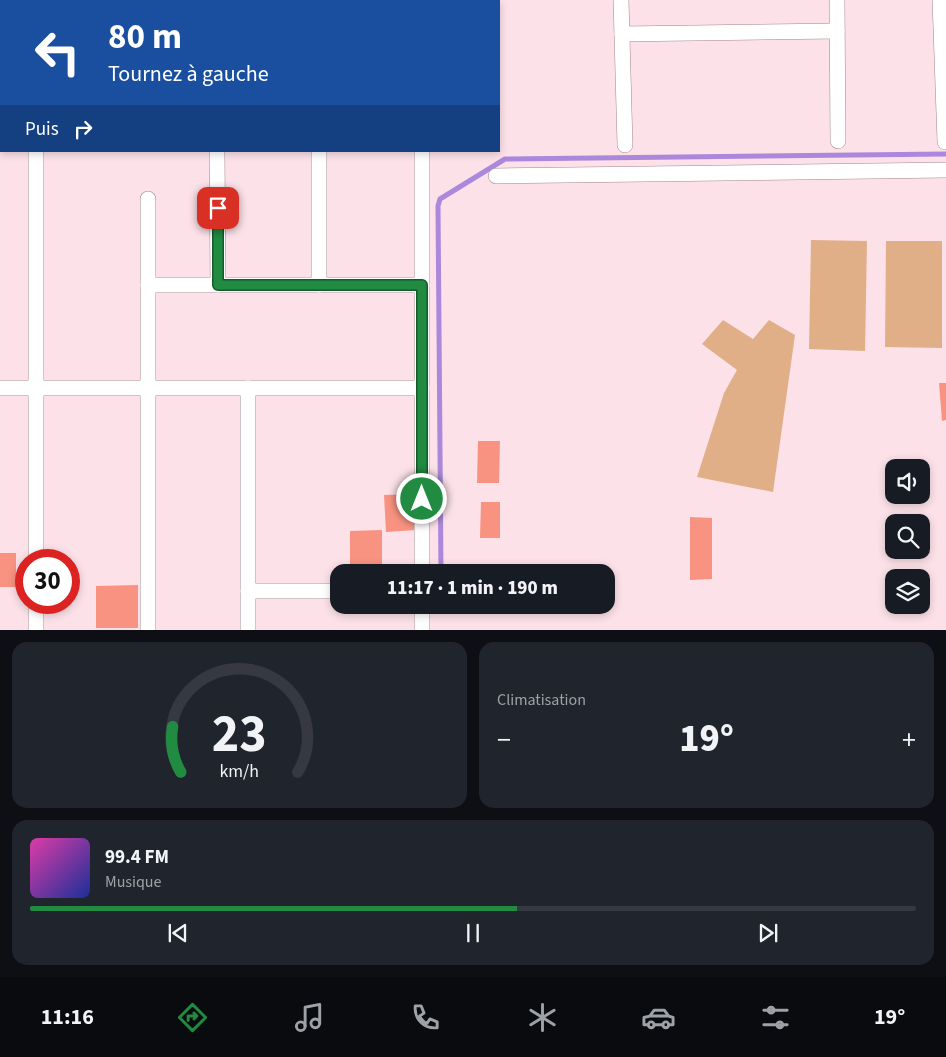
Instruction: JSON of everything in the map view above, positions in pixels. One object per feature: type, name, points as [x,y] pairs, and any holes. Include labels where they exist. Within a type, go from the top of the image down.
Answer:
[{"type":"street","points":[[621,0],[625,145]]},
{"type":"street","points":[[837,0],[838,141]]},
{"type":"street","points":[[940,0],[945,142]]},
{"type":"street","points":[[622,34],[837,30]]},
{"type":"street","points":[[36,152],[36,549]]},
{"type":"street","points":[[218,152],[218,285]]},
{"type":"street","points":[[319,152],[319,285]]},
{"type":"street","points":[[422,152],[422,564]]},
{"type":"street","points":[[496,176],[946,170]]},
{"type":"street","points":[[148,199],[148,630]]},
{"type":"street","points":[[148,285],[422,285]]},
{"type":"street","points":[[0,388],[422,388]]},
{"type":"street","points":[[248,388],[248,630]]},
{"type":"street","points":[[248,591],[330,592]]},
{"type":"street","points":[[36,614],[36,630]]},
{"type":"street","points":[[422,614],[422,630]]},
{"type":"shaded area","points":[[811,240],[867,241],[865,351],[809,349]]},
{"type":"shaded area","points":[[886,241],[942,241],[942,348],[885,347]]},
{"type":"shaded area","points":[[723,320],[753,339],[769,320],[795,335],[773,492],[697,477],[724,393],[737,370],[702,344]]},
{"type":"building","points":[[939,383],[946,383],[946,420],[942,421]]},
{"type":"building","points":[[478,441],[500,441],[499,483],[477,483]]},
{"type":"building","points":[[415,494],[416,530],[386,532],[384,495]]},
{"type":"building","points":[[481,502],[500,502],[500,538],[480,538]]},
{"type":"building","points":[[690,517],[712,518],[712,579],[690,580]]},
{"type":"building","points":[[382,530],[382,564],[350,564],[350,531]]},
{"type":"building","points":[[0,553],[15,553],[15,587],[0,587]]},
{"type":"building","points":[[138,585],[138,628],[96,628],[96,586]]},
{"type":"waterway","points":[[441,564],[438,206],[440,199],[505,159],[946,154]]},
{"type":"route","points":[[218,208],[218,285],[422,285],[422,499]]}]
